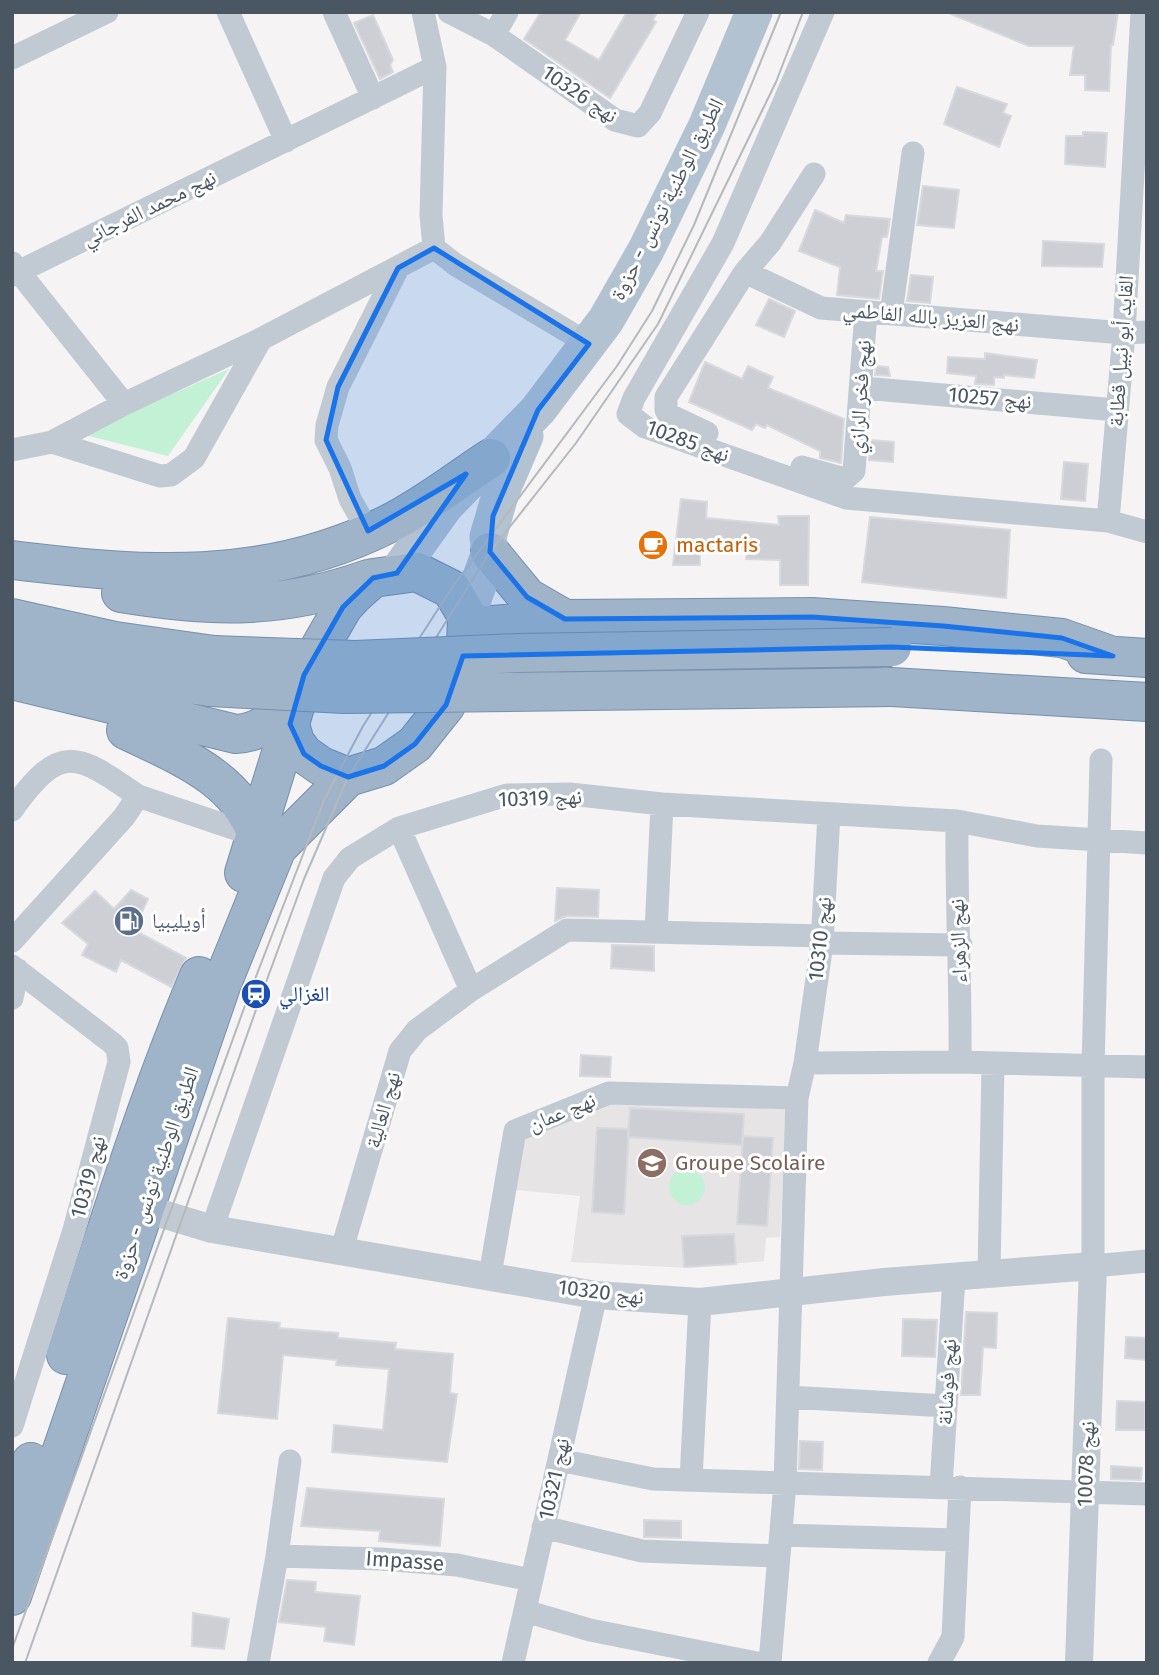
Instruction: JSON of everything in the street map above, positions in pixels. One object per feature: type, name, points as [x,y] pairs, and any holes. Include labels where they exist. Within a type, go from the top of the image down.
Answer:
[{"type":"highway","points":[[12,560],[110,572],[199,574],[319,552],[387,524],[491,458]]},
{"type":"highway","points":[[490,552],[527,597],[565,620]]},
{"type":"highway","points":[[12,569],[71,585],[131,595],[230,604],[270,603],[323,595],[385,575],[417,572],[451,589],[467,621],[459,672],[446,705],[434,722],[415,744],[384,766],[348,776],[295,747],[218,750],[126,730],[12,699]]},
{"type":"highway","points":[[12,680],[236,733],[261,728],[277,715],[301,685],[342,607],[385,575]]},
{"type":"highway","points":[[467,621],[812,617],[943,625],[1062,638],[1130,657]]},
{"type":"highway","points":[[12,618],[115,641],[212,671],[384,694],[892,687],[1147,702]]},
{"type":"highway","points":[[12,651],[112,674],[212,671],[355,660],[519,653],[892,647],[1032,649],[1130,657]]},
{"type":"highway","points":[[295,747],[301,685]]},
{"type":"highway","points":[[126,730],[202,768],[240,803],[257,836]]},
{"type":"highway","name":"الطريق الوطنية تونس - حزوة","points":[[12,1597],[130,1204],[174,1035],[295,747]]},
{"type":"highway","name":"الطريق الوطنية تونس - حزوة","points":[[12,1516],[130,1204],[276,848],[348,776]]},
{"type":"main road","name":"الطريق الوطنية تونس - حزوة","points":[[385,575],[445,506],[538,410],[589,344],[646,250],[706,125],[754,12]]},
{"type":"main road","name":"الطريق الوطنية تونس - حزوة","points":[[467,621],[490,552],[488,537],[500,492],[538,410]]},
{"type":"street","points":[[12,58],[107,12]]},
{"type":"street","points":[[228,12],[286,141]]},
{"type":"street","points":[[334,12],[373,98]]},
{"type":"street","points":[[423,12],[435,67],[431,215],[434,248],[456,265],[589,344]]},
{"type":"street","name":"نهج 10326","points":[[449,12],[494,36],[615,120],[638,126],[649,113],[698,12]]},
{"type":"street","points":[[494,36],[508,12]]},
{"type":"street","name":"نهج 10285","points":[[823,12],[723,243],[634,398],[628,414],[645,426],[846,498],[1108,521]]},
{"type":"street","name":"القايد أبو نبيل قطابة","points":[[1108,521],[1117,410],[1135,333],[1142,12]]},
{"type":"street","name":"نهج محمد الفرجاني","points":[[14,270],[435,67]]},
{"type":"street","points":[[891,314],[913,153]]},
{"type":"street","points":[[745,272],[775,236],[814,174]]},
{"type":"street","points":[[12,450],[52,442],[124,404],[261,339],[434,248]]},
{"type":"street","points":[[368,531],[350,499],[340,468],[326,440],[327,425],[338,387],[398,268]]},
{"type":"street","points":[[14,270],[124,404]]},
{"type":"street","name":"نهج العزيز بالله الفاطمي","points":[[745,272],[821,308],[1135,333]]},
{"type":"street","name":"نهج فخر الرازي","points":[[745,272],[666,397],[666,410],[681,423],[765,457],[845,480],[855,471],[863,388],[866,312]]},
{"type":"street","points":[[52,442],[160,476],[171,475],[194,458],[261,339]]},
{"type":"street","name":"نهج 10257","points":[[863,388],[1117,410]]},
{"type":"street","points":[[1108,521],[1147,533]]},
{"type":"street","points":[[1101,760],[1093,1067],[1093,1266],[1147,1261]]},
{"type":"street","points":[[12,810],[37,775],[54,764],[79,761],[104,772],[138,796],[257,836]]},
{"type":"street","name":"نهج 10319","points":[[212,1229],[334,878],[350,858],[399,828],[507,795],[570,794],[662,804],[957,821],[1037,836],[1147,843]]},
{"type":"street","points":[[12,941],[115,827],[138,796]]},
{"type":"street","points":[[656,932],[662,804]]},
{"type":"street","name":"نهج 10310","points":[[770,1663],[785,1483],[797,1098],[805,1063],[822,940],[828,814]]},
{"type":"street","name":"نهج الزهراء","points":[[957,821],[956,889],[961,944],[960,1062]]},
{"type":"street","points":[[399,828],[467,993]]},
{"type":"street","name":"نهج العالية","points":[[342,1249],[400,1051],[417,1030],[467,993],[567,930],[961,944]]},
{"type":"street","points":[[12,998],[15,968]]},
{"type":"street","name":"نهج 10319","points":[[12,1426],[21,1366],[74,1230],[119,1062],[117,1048],[112,1042],[15,968]]},
{"type":"street","points":[[805,1063],[960,1062],[993,1065],[1147,1067]]},
{"type":"street","points":[[989,1273],[993,1065]]},
{"type":"street","name":"نهج عمان","points":[[490,1275],[515,1131],[609,1093],[797,1098]]},
{"type":"street","name":"نهج 10320","points":[[130,1204],[212,1229],[342,1249],[596,1295],[700,1302],[790,1291],[1093,1266]]},
{"type":"street","name":"نهج 10078","points":[[1079,1663],[1093,1266]]},
{"type":"street","name":"نهج فوشانة","points":[[939,1663],[953,1637],[957,1540],[946,1406],[954,1277]]},
{"type":"street","name":"نهج 10321","points":[[513,1663],[596,1295]]},
{"type":"street","points":[[691,1480],[700,1302]]},
{"type":"street","points":[[788,1397],[946,1406]]},
{"type":"street","points":[[558,1460],[653,1479],[1147,1494]]},
{"type":"street","points":[[258,1663],[290,1461]]},
{"type":"street","points":[[543,1527],[642,1551],[957,1540]]},
{"type":"street","name":"Impasse","points":[[277,1556],[457,1565],[531,1580]]},
{"type":"street","points":[[525,1611],[600,1633],[757,1663]]},
{"type":"highlighted area","points":[[434,248],[589,344],[538,410],[493,516],[490,552],[527,597],[565,619],[812,617],[1062,638],[1113,656],[892,647],[463,656],[446,705],[415,744],[384,766],[348,777],[321,766],[304,754],[290,724],[304,675],[343,607],[373,578],[397,573],[466,474],[368,531],[326,440],[338,387],[398,268]]},
{"type":"shaded area","name":"Groupe Scolaire","points":[[609,1101],[787,1106],[780,1237],[766,1238],[764,1261],[689,1268],[571,1262],[580,1196],[516,1190],[523,1136]]},
{"type":"green space","points":[[229,369],[168,456],[81,434]]},
{"type":"green space","points":[[687,1169],[699,1175],[705,1187],[699,1199],[687,1205],[675,1199],[669,1187],[675,1175]]},
{"type":"building","points":[[541,12],[581,12],[565,40],[599,60],[627,12],[657,12],[653,20],[656,22],[610,98],[524,39]]},
{"type":"building","points":[[946,12],[1118,12],[1111,45],[1109,91],[1085,90],[1085,75],[1070,75],[1074,46],[1029,46]]},
{"type":"building","points":[[373,15],[393,60],[390,65],[393,72],[380,79],[354,23]]},
{"type":"building","points":[[957,87],[1007,104],[1003,113],[1011,116],[999,147],[944,124]]},
{"type":"building","points":[[1083,132],[1107,133],[1105,167],[1065,164],[1066,136],[1083,136]]},
{"type":"building","points":[[923,186],[959,190],[954,228],[917,225]]},
{"type":"building","points":[[815,210],[844,223],[846,215],[890,219],[887,237],[882,237],[876,271],[883,271],[879,299],[837,295],[840,267],[799,251]]},
{"type":"building","points":[[1043,241],[1104,244],[1102,267],[1042,266]]},
{"type":"building","points":[[911,275],[933,277],[930,303],[907,301]]},
{"type":"building","points":[[769,299],[795,311],[784,337],[756,325]]},
{"type":"building","points":[[985,353],[1037,360],[1034,378],[1004,375],[1004,378],[994,377],[994,385],[975,384],[976,376],[947,373],[948,357],[985,359]]},
{"type":"building","points":[[705,362],[742,379],[748,366],[773,377],[768,388],[844,419],[841,463],[820,458],[820,451],[767,425],[765,428],[756,424],[752,430],[689,402]]},
{"type":"building","points":[[876,366],[888,367],[890,376],[875,375]]},
{"type":"building","points":[[870,440],[894,442],[893,462],[869,460]]},
{"type":"building","points":[[1064,462],[1088,464],[1085,501],[1061,499]]},
{"type":"building","points":[[681,499],[707,502],[706,518],[779,525],[778,516],[809,516],[808,585],[780,585],[780,560],[746,559],[747,551],[700,549],[700,565],[673,565]]},
{"type":"building","points":[[870,517],[1010,530],[1006,598],[862,582]]},
{"type":"building","points":[[557,888],[599,890],[598,917],[567,916],[555,921]]},
{"type":"building","points":[[131,890],[148,899],[134,930],[186,958],[171,987],[121,960],[116,972],[82,955],[88,944],[62,923],[95,891],[114,909]]},
{"type":"building","points":[[612,945],[654,946],[654,971],[611,968]]},
{"type":"building","points":[[581,1055],[611,1057],[610,1077],[580,1076]]},
{"type":"building","points":[[630,1108],[744,1114],[742,1145],[628,1137]]},
{"type":"building","points":[[597,1128],[629,1129],[624,1214],[592,1212]]},
{"type":"building","points":[[743,1136],[773,1138],[767,1226],[737,1224]]},
{"type":"building","points":[[734,1234],[736,1264],[684,1267],[682,1236]]},
{"type":"building","points":[[966,1312],[997,1313],[996,1348],[983,1347],[980,1395],[961,1395]]},
{"type":"building","points":[[228,1318],[280,1323],[279,1328],[338,1333],[338,1338],[396,1343],[395,1349],[453,1354],[450,1393],[457,1394],[447,1462],[332,1452],[334,1425],[383,1430],[389,1369],[336,1365],[337,1360],[283,1355],[277,1419],[218,1413]]},
{"type":"building","points":[[903,1319],[937,1320],[935,1357],[902,1356]]},
{"type":"building","points":[[1126,1337],[1147,1338],[1147,1360],[1125,1358]]},
{"type":"building","points":[[1117,1401],[1145,1402],[1145,1430],[1116,1430]]},
{"type":"building","points":[[800,1441],[823,1442],[822,1470],[799,1469]]},
{"type":"building","points":[[1111,1466],[1142,1468],[1141,1480],[1111,1479]]},
{"type":"building","points":[[307,1488],[444,1499],[440,1546],[379,1541],[380,1531],[301,1526]]},
{"type":"building","points":[[644,1520],[681,1521],[681,1538],[644,1537]]},
{"type":"building","points":[[287,1580],[316,1582],[315,1592],[360,1596],[354,1645],[324,1641],[326,1627],[279,1622]]},
{"type":"building","points":[[193,1613],[229,1619],[224,1649],[192,1646]]},
{"type":"tram line","points":[[12,1649],[247,1000],[324,800],[363,726],[451,589],[617,366],[652,311],[694,225],[781,12]]},
{"type":"tram line","points":[[25,1663],[258,1004],[304,879],[348,777],[490,552],[576,443],[658,324],[776,82],[803,12]]},
{"type":"place","name":"mactaris","points":[[653,545]]},
{"type":"place","name":"أويليبيا","points":[[129,921]]},
{"type":"place","name":"الغزالي","points":[[256,994]]},
{"type":"place","name":"Groupe Scolaire","points":[[652,1163]]}]
